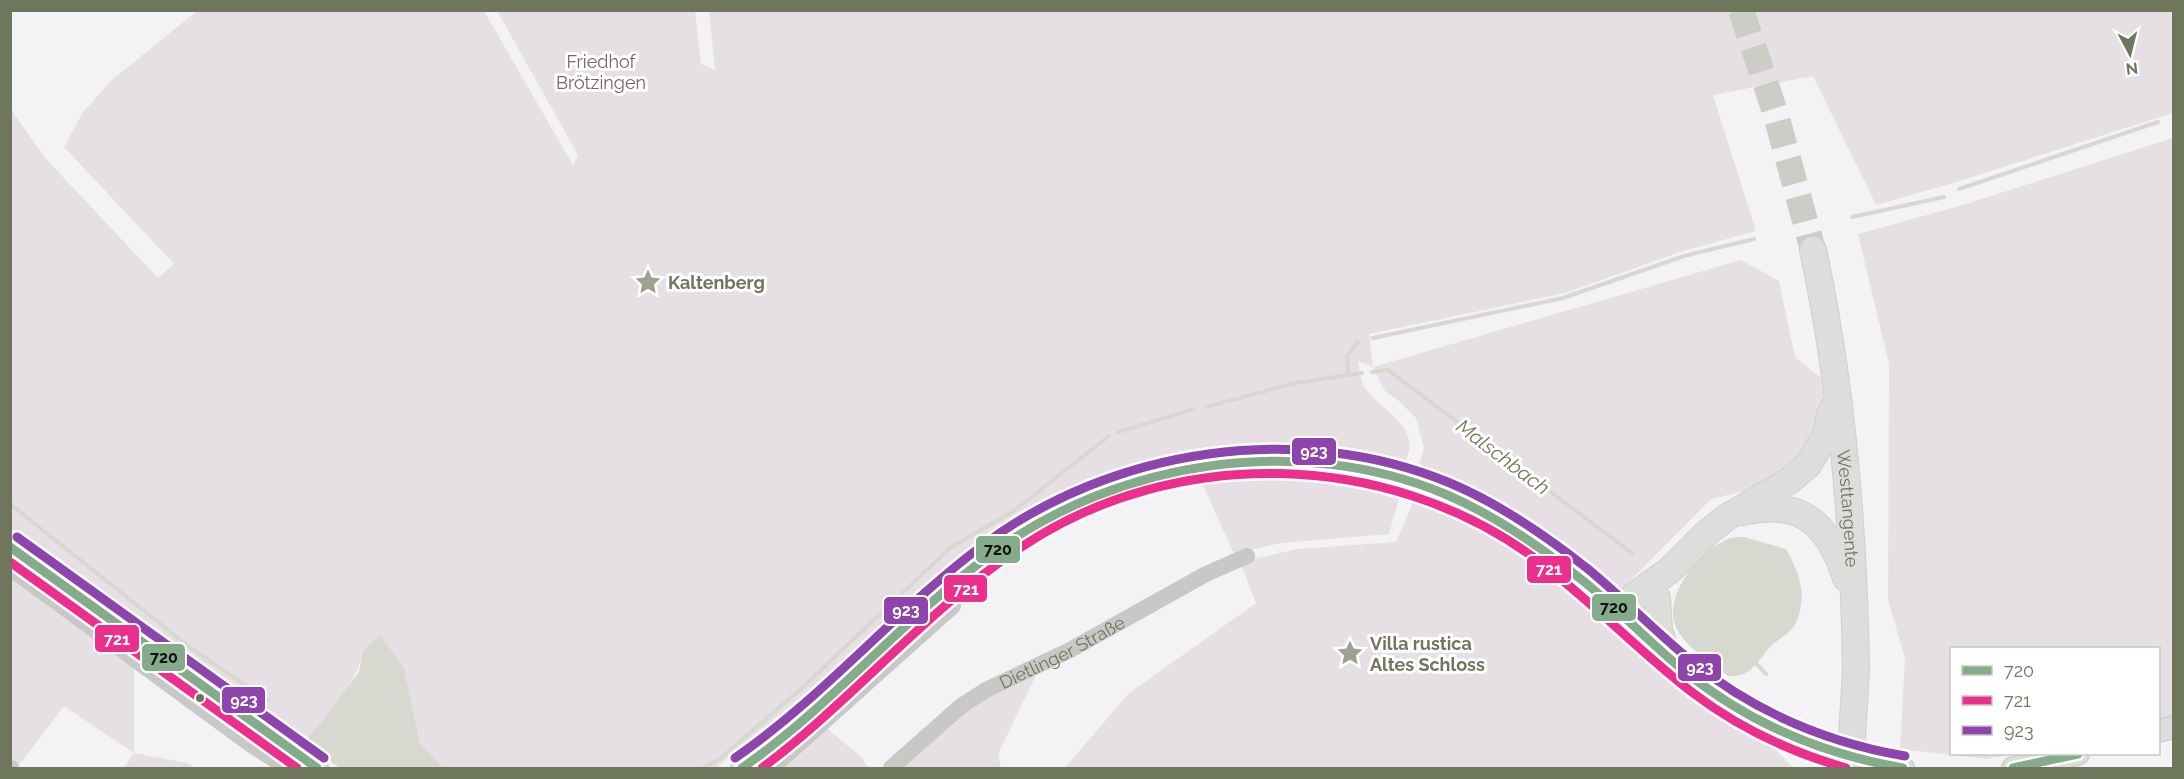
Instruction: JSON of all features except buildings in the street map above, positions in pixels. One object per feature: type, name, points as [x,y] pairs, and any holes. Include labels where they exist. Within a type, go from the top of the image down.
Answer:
[{"type":"highway","name":"Westtangente","points":[[1813,250],[1839,397],[1849,482],[1856,671],[1850,768]]},
{"type":"highway","points":[[1624,616],[1635,595],[1670,570],[1708,532],[1731,514],[1789,481],[1808,465],[1826,435],[1830,415],[1839,397]]},
{"type":"highway","points":[[1731,514],[1767,506],[1791,510],[1819,527],[1831,540],[1855,607]]},
{"type":"highway","points":[[1624,616],[1640,614],[1657,598],[1670,570]]},
{"type":"highway","points":[[1657,598],[1659,630],[1667,655]]},
{"type":"main road","points":[[742,768],[781,738],[950,587],[1018,535],[1059,512],[1131,483],[1168,473],[1238,461],[1307,460],[1343,463],[1382,471],[1413,481],[1479,510],[1556,558],[1667,655],[1735,707],[1785,734],[1835,755],[1903,768]]},
{"type":"main road","points":[[10,547],[317,768]]},
{"type":"main road","points":[[2013,768],[2069,755]]},
{"type":"street","name":"Dietlinger Straße","points":[[891,768],[961,706],[986,690],[1070,650],[1206,574],[1247,556]]},
{"type":"street","points":[[10,568],[250,744],[287,768]]},
{"type":"street","points":[[772,768],[953,606],[950,587]]},
{"type":"green space","name":"Friedhof Brötzingen","points":[[197,11],[484,11],[573,165],[578,155],[497,11],[695,11],[701,64],[715,70],[709,11],[2174,11],[2173,113],[1876,205],[1813,76],[1713,95],[1756,231],[1683,251],[1565,293],[1369,334],[1373,367],[1358,361],[1361,378],[1365,388],[1405,431],[1409,440],[1409,451],[1404,464],[1351,450],[1306,446],[1176,453],[1136,465],[1058,496],[984,538],[951,564],[811,689],[716,768],[444,768],[420,744],[404,668],[363,651],[357,671],[347,688],[306,745],[11,529],[10,108],[46,159],[158,278],[174,264],[64,147],[83,112],[113,79]]},
{"type":"green space","points":[[2173,138],[2173,716],[2160,719],[2160,647],[1950,647],[1950,755],[1900,749],[1905,658],[1888,600],[1889,364],[1858,234],[1963,205]]},
{"type":"green space","points":[[1741,260],[1779,281],[1795,357],[1821,378],[1824,401],[1805,459],[1761,487],[1711,499],[1614,597],[1537,534],[1478,496],[1417,473],[1424,448],[1416,418],[1385,391],[1373,367]]},
{"type":"green space","points":[[1243,470],[1333,471],[1400,488],[1400,496],[1389,534],[1281,543],[1234,554],[1199,476]]},
{"type":"green space","points":[[1418,491],[1490,531],[1532,559],[1597,610],[1659,668],[1721,715],[1769,744],[1794,768],[1065,768],[1128,694],[1256,603],[1240,562],[1297,549],[1396,542]]},
{"type":"green space","points":[[11,577],[134,669],[134,753],[64,706],[17,768],[11,764]]},
{"type":"green space","points":[[1037,673],[998,754],[1001,768],[897,768],[971,703]]},
{"type":"green space","points":[[820,729],[828,729],[863,759],[868,768],[777,768]]},
{"type":"green space","points":[[134,753],[188,763],[195,768],[124,768]]},
{"type":"green space","points":[[1952,755],[2008,755],[1987,759]]},
{"type":"shaded area","points":[[1744,537],[1786,549],[1801,585],[1801,605],[1793,628],[1771,646],[1756,665],[1741,675],[1728,676],[1693,649],[1681,636],[1673,617],[1674,604],[1685,577],[1704,555],[1728,539]]},
{"type":"shaded area","points":[[380,635],[404,668],[420,744],[444,768],[340,768],[306,745],[311,733],[359,672],[363,651]]},
{"type":"waterway","points":[[1959,189],[2158,122]]},
{"type":"waterway","points":[[1852,217],[1944,197]]},
{"type":"waterway","points":[[1373,338],[1563,298],[1684,256],[1754,239]]},
{"type":"waterway","points":[[1348,374],[1347,356],[1358,342]]},
{"type":"waterway","name":"Malschbach","points":[[1372,372],[1388,370],[1632,553]]},
{"type":"waterway","name":"Malschbach","points":[[1206,407],[1296,383],[1362,373]]},
{"type":"waterway","name":"Malschbach","points":[[1118,432],[1194,409]]},
{"type":"waterway","name":"Malschbach","points":[[704,768],[721,758],[803,687],[950,548],[1015,510],[1109,436]]},
{"type":"waterway","name":"Malschbach","points":[[10,504],[188,646],[267,700]]},
{"type":"waterway","name":"Malschbach","points":[[1754,661],[1766,674]]},
{"type":"tunnel","points":[[1741,10],[1776,115],[1813,250]]},
{"type":"transit line","name":"923","points":[[735,758],[799,708],[951,570],[983,545],[1034,512],[1090,486],[1148,466],[1209,454],[1270,449],[1332,452],[1392,464],[1469,491],[1522,521],[1572,556],[1690,660],[1739,695],[1765,710],[1818,733],[1875,750],[1905,756]]},
{"type":"transit line","name":"720","points":[[742,768],[807,717],[961,577],[994,552],[1044,521],[1097,496],[1154,477],[1212,466],[1271,461],[1331,464],[1389,475],[1463,502],[1516,532],[1566,567],[1683,670],[1733,706],[1760,721],[1814,745],[1903,768]]},
{"type":"transit line","name":"721","points":[[762,768],[828,713],[922,626],[988,571],[1023,546],[1083,513],[1146,490],[1212,477],[1280,474],[1347,480],[1413,496],[1475,522],[1533,557],[1554,573],[1652,659],[1710,706],[1766,738],[1846,768]]},
{"type":"transit line","name":"923","points":[[17,537],[324,758]]},
{"type":"transit line","name":"720","points":[[10,547],[317,768]]},
{"type":"transit line","name":"721","points":[[10,562],[297,768]]},
{"type":"transit line","name":"720","points":[[2013,768],[2073,755]]},
{"type":"place","name":"Kaltenberg","points":[[648,282]]},
{"type":"place","name":"Villa rustica Altes Schloss","points":[[1350,653]]}]
